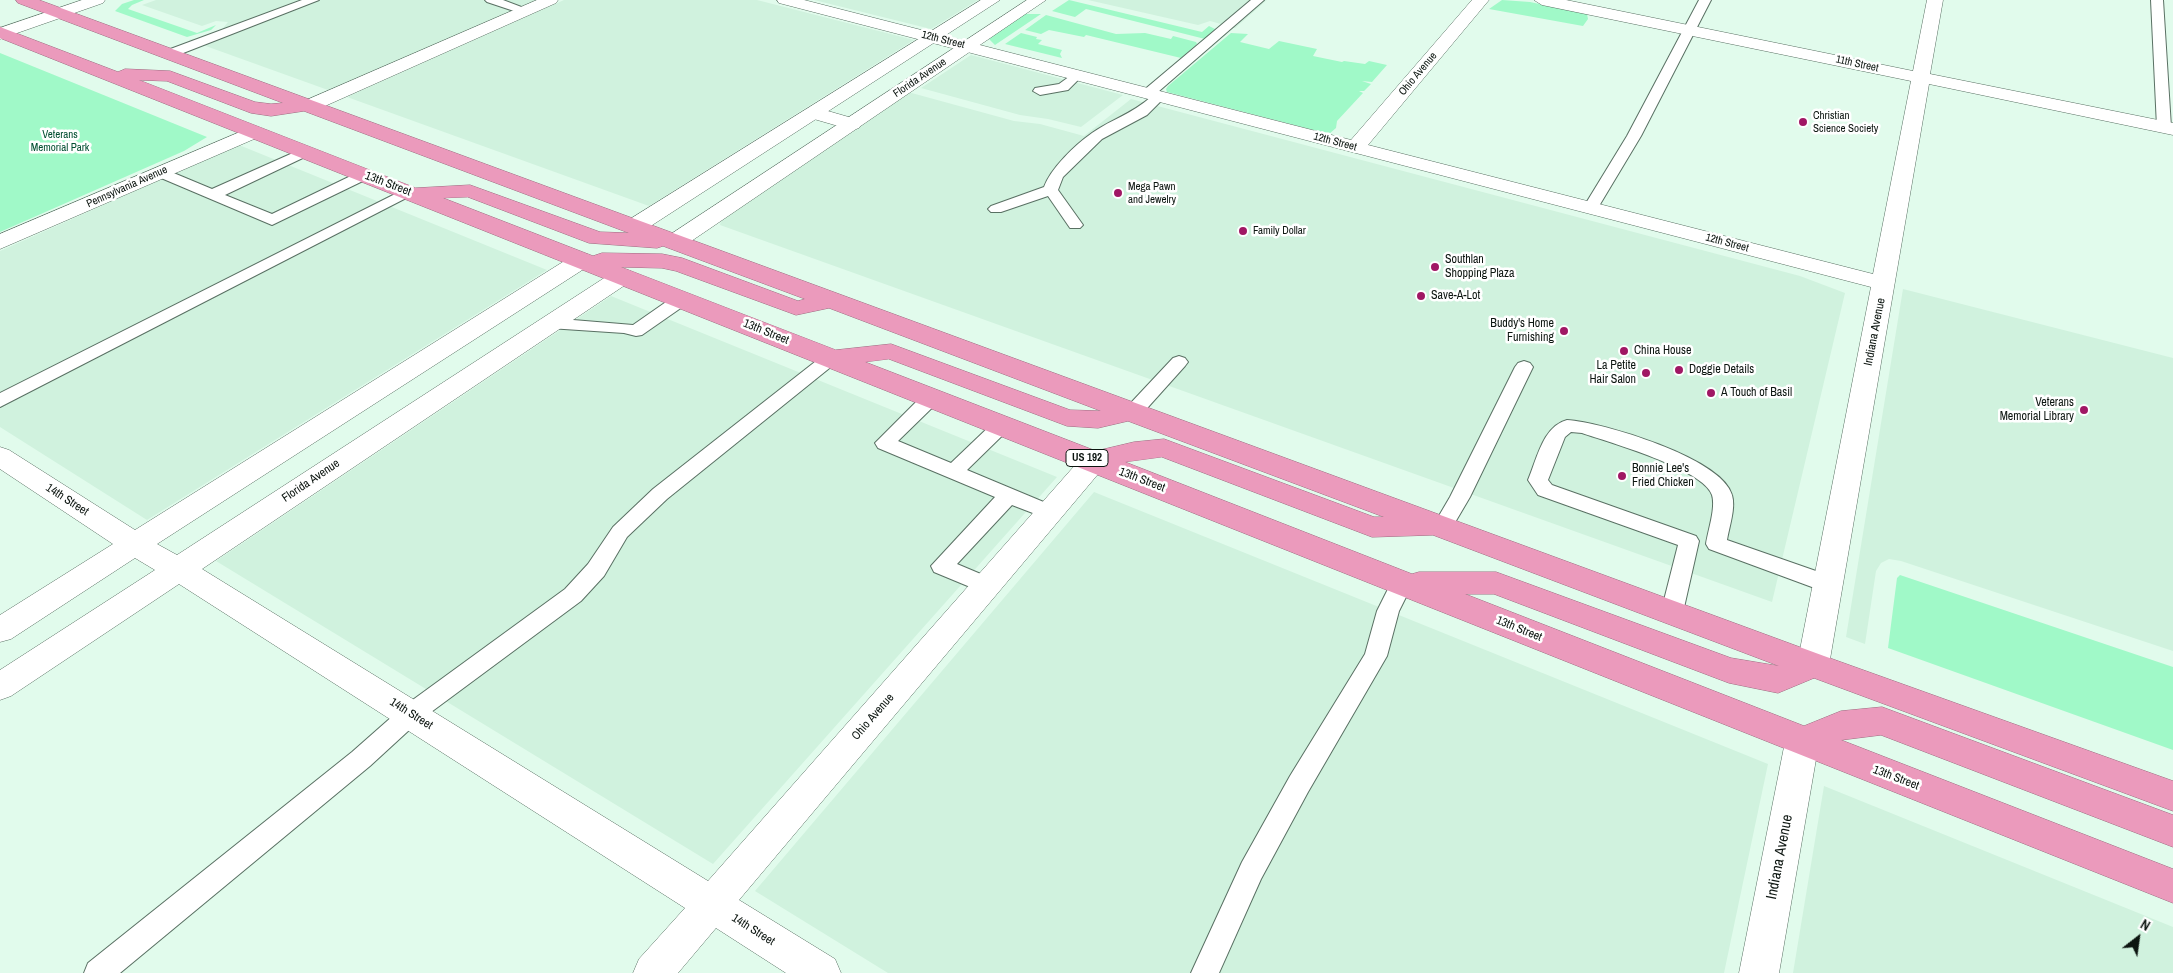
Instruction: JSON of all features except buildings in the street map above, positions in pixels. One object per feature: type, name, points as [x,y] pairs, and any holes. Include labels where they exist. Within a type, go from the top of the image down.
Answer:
[{"type":"highway","points":[[24,0],[169,54],[305,119]]},
{"type":"highway","name":"13th Street","points":[[1,33],[1094,461],[1802,742],[2173,886]]},
{"type":"highway","points":[[103,73],[170,76],[251,108],[271,110],[454,159],[1444,526],[1813,665],[2173,796]]},
{"type":"highway","points":[[254,132],[305,119]]},
{"type":"highway","points":[[407,192],[470,191],[597,238],[676,241]]},
{"type":"highway","points":[[582,260],[662,261],[682,265],[796,308],[834,300]]},
{"type":"highway","points":[[831,358],[891,352],[1067,418],[1098,420],[1134,412]]},
{"type":"highway","points":[[1094,461],[1134,451],[1164,448],[1372,527],[1444,526]]},
{"type":"highway","points":[[1402,583],[1496,583],[1730,670],[1778,680],[1813,665]]},
{"type":"highway","points":[[1802,742],[1841,725],[1882,721],[2173,831]]},
{"type":"street","points":[[1,33],[97,0]]},
{"type":"street","points":[[305,119],[550,0]]},
{"type":"street","name":"12th Street","points":[[785,0],[1884,284]]},
{"type":"street","points":[[635,226],[992,0]]},
{"type":"street","name":"Florida Avenue","points":[[676,241],[1038,0]]},
{"type":"street","name":"Ohio Avenue","points":[[1356,147],[1481,0]]},
{"type":"street","name":"11th Street","points":[[1542,0],[2169,128]]},
{"type":"street","name":"Indiana Avenue","points":[[1813,665],[1935,0]]},
{"type":"street","points":[[814,113],[852,124]]},
{"type":"street","name":"Pennsylvania Avenue","points":[[0,242],[254,132]]},
{"type":"street","points":[[0,630],[582,260]]},
{"type":"street","name":"Florida Avenue","points":[[0,687],[549,323],[623,276]]},
{"type":"street","name":"14th Street","points":[[0,456],[135,544],[177,570],[207,585],[822,973]]},
{"type":"street","name":"Ohio Avenue","points":[[653,973],[1094,461]]},
{"type":"street","name":"Indiana Avenue","points":[[1759,973],[1802,742]]},
{"type":"lane","points":[[169,54],[313,0]]},
{"type":"lane","points":[[491,0],[526,11]]},
{"type":"lane","points":[[1051,190],[1056,175],[1097,136],[1142,112],[1154,95],[1258,0]]},
{"type":"lane","points":[[1591,208],[1634,136],[1705,0]]},
{"type":"lane","points":[[2157,0],[2169,128]]},
{"type":"lane","points":[[1040,91],[1063,87],[1077,75]]},
{"type":"lane","points":[[212,195],[304,152]]},
{"type":"lane","points":[[159,172],[272,220],[364,175]]},
{"type":"lane","points":[[996,209],[1051,190]]},
{"type":"lane","points":[[1051,190],[1075,226]]},
{"type":"lane","points":[[0,401],[240,280],[407,192]]},
{"type":"lane","points":[[549,323],[625,328],[636,331],[682,299]]},
{"type":"lane","points":[[98,973],[361,759],[411,714],[573,595],[596,570],[620,532],[660,494],[831,358]]},
{"type":"lane","points":[[1134,412],[1179,362]]},
{"type":"lane","points":[[1444,526],[1524,367]]},
{"type":"lane","points":[[931,398],[885,443],[1051,513]]},
{"type":"lane","points":[[953,472],[1002,425]]},
{"type":"lane","points":[[1672,612],[1689,541],[1545,490],[1538,480],[1557,434],[1567,426],[1584,427],[1684,462],[1713,479],[1722,495],[1716,544],[1828,584]]},
{"type":"lane","points":[[987,586],[942,566],[1008,496]]},
{"type":"lane","points":[[1205,973],[1252,871],[1299,784],[1376,656],[1388,611],[1402,583]]},
{"type":"shaded area","points":[[156,0],[536,0],[328,90],[189,40],[220,32],[228,22],[216,21],[202,26],[142,5]]},
{"type":"shaded area","points":[[564,0],[757,0],[914,40],[649,206],[347,97]]},
{"type":"shaded area","points":[[814,0],[978,0],[931,29]]},
{"type":"shaded area","points":[[1088,0],[1267,0],[1235,28],[1226,28],[1221,24],[1210,21],[1198,25]]},
{"type":"shaded area","points":[[971,55],[1123,95],[1081,127],[1020,115],[921,88]]},
{"type":"shaded area","points":[[908,92],[1014,121],[1040,124],[1084,136],[1131,99],[1800,276],[1845,293],[1772,602],[720,225],[722,216]]},
{"type":"shaded area","points":[[239,145],[547,270],[147,520],[0,427],[0,251]]},
{"type":"shaded area","points":[[1903,289],[2173,358],[2173,651],[1901,561],[1889,559],[1881,563],[1876,571],[1865,644],[1846,637]]},
{"type":"shaded area","points":[[611,296],[1057,477],[713,864],[216,561]]},
{"type":"shaded area","points":[[1094,492],[1768,764],[1724,973],[888,973],[755,891]]},
{"type":"shaded area","points":[[1824,786],[2173,927],[2173,973],[1793,973]]},
{"type":"green space","points":[[134,0],[144,0],[132,5],[128,9],[197,33],[216,25],[211,30],[187,37],[115,11],[122,4]]},
{"type":"green space","points":[[1069,0],[1202,32],[1209,26],[1215,29],[1205,39],[1086,9],[1075,17],[1052,11]]},
{"type":"green space","points":[[1502,0],[1530,2],[1587,14],[1588,19],[1583,26],[1489,9]]},
{"type":"green space","points":[[1025,14],[1041,14],[995,45],[989,39],[993,36]]},
{"type":"green space","points":[[1046,15],[1116,34],[1145,33],[1171,39],[1173,36],[1196,42],[1197,44],[1181,58],[1086,35],[1084,37],[1049,30],[1041,34],[1025,30]]},
{"type":"green space","points":[[1021,33],[1042,40],[1038,44],[1062,50],[1060,54],[1062,58],[1005,44]]},
{"type":"green space","points":[[1231,33],[1248,34],[1240,42],[1269,49],[1279,41],[1317,49],[1313,56],[1342,62],[1365,64],[1369,61],[1387,65],[1372,82],[1362,81],[1371,84],[1364,91],[1359,91],[1363,93],[1337,121],[1336,128],[1329,134],[1167,92],[1168,86]]},
{"type":"green space","name":"Veterans Memorial Park","points":[[0,53],[207,137],[184,151],[0,232]]},
{"type":"green space","points":[[1900,575],[2173,667],[2173,750],[1888,648],[1897,578]]},
{"type":"place","name":"Christian Science Society","points":[[1803,122]]},
{"type":"place","name":"Mega Pawn and Jewelry","points":[[1118,193]]},
{"type":"place","name":"Family Dollar","points":[[1243,231]]},
{"type":"place","name":"Southlan Shopping Plaza","points":[[1435,267]]},
{"type":"place","name":"Save-A-Lot","points":[[1421,296]]},
{"type":"place","name":"Buddy's Home Furnishing","points":[[1564,331]]},
{"type":"place","name":"China House","points":[[1624,351]]},
{"type":"place","name":"Doggie Details","points":[[1679,370]]},
{"type":"place","name":"La Petite Hair Salon","points":[[1646,373]]},
{"type":"place","name":"A Touch of Basil","points":[[1711,393]]},
{"type":"place","name":"Veterans Memorial Library","points":[[2084,410]]},
{"type":"place","name":"Bonnie Lee's Fried Chicken","points":[[1622,476]]}]
